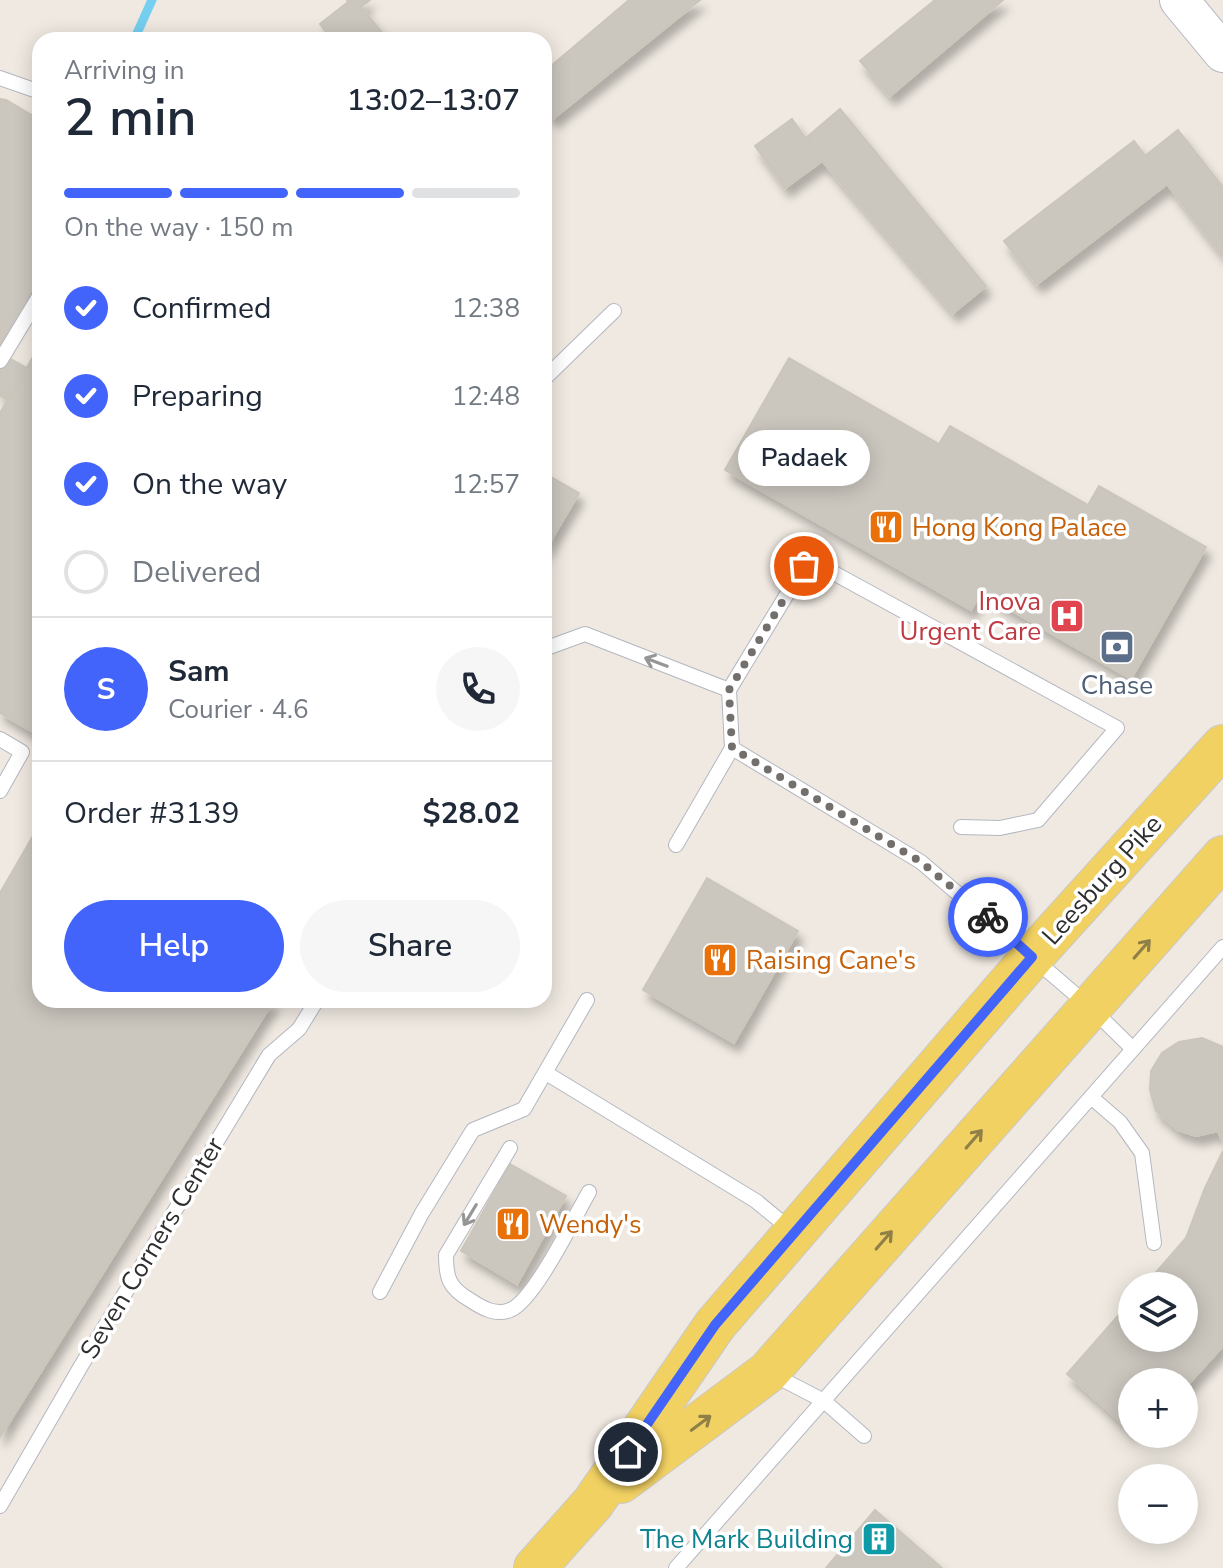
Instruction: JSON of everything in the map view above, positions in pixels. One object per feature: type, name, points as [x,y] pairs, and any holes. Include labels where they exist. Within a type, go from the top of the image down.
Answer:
[{"type":"main road","name":"Leesburg Pike","points":[[535,1568],[593,1503],[715,1325],[1032,957],[1223,746]]},
{"type":"main road","name":"Leesburg Pike","points":[[593,1503],[768,1372],[1223,857]]},
{"type":"street","points":[[1179,0],[1223,53]]},
{"type":"lane","points":[[0,78],[32,89]]},
{"type":"lane","points":[[0,361],[32,308]]},
{"type":"lane","points":[[552,371],[614,311]]},
{"type":"lane","points":[[676,845],[732,748],[729,690],[804,566],[821,566],[1117,728],[1038,820],[1000,828],[961,827]]},
{"type":"lane","points":[[552,646],[585,634],[729,690]]},
{"type":"lane","points":[[0,739],[22,752],[0,791]]},
{"type":"lane","points":[[732,748],[921,862],[1090,1007],[1133,1049]]},
{"type":"lane","points":[[676,1568],[1223,947]]},
{"type":"lane","points":[[380,1292],[422,1213],[473,1130],[524,1109],[587,1000]]},
{"type":"lane","name":"Seven Corners Center","points":[[0,1506],[269,1055],[299,1029],[312,1008]]},
{"type":"lane","points":[[546,1073],[756,1201],[795,1233]]},
{"type":"lane","points":[[1091,1097],[1120,1122],[1142,1153],[1154,1243]]},
{"type":"lane","points":[[510,1148],[446,1255],[446,1275],[458,1293],[489,1312],[509,1311],[528,1298],[589,1192]]},
{"type":"lane","points":[[768,1372],[824,1401],[864,1436]]},
{"type":"building","points":[[370,0],[361,7],[381,32],[326,32],[320,24],[348,2]]},
{"type":"building","points":[[629,0],[700,0],[553,119],[552,65]]},
{"type":"building","points":[[935,0],[1003,0],[890,96],[860,61]]},
{"type":"building","points":[[0,99],[32,115],[32,289],[0,347]]},
{"type":"building","points":[[840,109],[986,286],[953,313],[822,161],[807,137]]},
{"type":"building","points":[[792,119],[822,161],[785,188],[755,146]]},
{"type":"building","points":[[1178,130],[1223,187],[1223,256],[1145,156]]},
{"type":"building","points":[[1134,141],[1167,184],[1037,284],[1004,241]]},
{"type":"building","points":[[0,353],[27,368],[7,400],[0,396]]},
{"type":"building","points":[[789,358],[939,444],[950,426],[1088,505],[1099,486],[1206,547],[1131,679],[981,593],[971,610],[725,470]]},
{"type":"building","points":[[32,359],[32,731],[0,713],[0,413]]},
{"type":"building","points":[[552,478],[579,493],[552,539]]},
{"type":"building","points":[[32,838],[32,1008],[269,1008],[0,1437],[0,893]]},
{"type":"building","name":"Raising Cane's","points":[[707,878],[798,931],[734,1043],[643,990]]},
{"type":"building","points":[[1202,1038],[1223,1047],[1223,1142],[1218,1131],[1196,1136],[1178,1130],[1156,1111],[1150,1090],[1151,1071],[1162,1053],[1179,1042]]},
{"type":"building","points":[[1223,1151],[1223,1346],[1198,1374],[1198,1368],[1118,1368],[1118,1420],[1067,1374],[1118,1316],[1118,1352],[1198,1352],[1198,1272],[1156,1272],[1186,1238]]},
{"type":"building","name":"Wendy's","points":[[510,1164],[566,1196],[517,1284],[461,1251]]},
{"type":"building","name":"The Mark Building","points":[[875,1510],[942,1568],[826,1568]]},
{"type":"waterway","points":[[138,32],[152,0]]},
{"type":"way so far","points":[[804,566],[729,690],[732,748],[921,862],[988,917]]},
{"type":"place","name":"Hong Kong Palace","points":[[886,527]]},
{"type":"place","name":"Padaek","points":[[804,566]]},
{"type":"place","name":"Inova Urgent Care","points":[[1067,616]]},
{"type":"place","name":"Chase","points":[[1117,647]]},
{"type":"place","name":"Raising Cane's","points":[[720,960]]},
{"type":"place","name":"Wendy's","points":[[513,1224]]},
{"type":"place","name":"The Mark Building","points":[[879,1539]]},
{"type":"route","points":[[628,1452],[715,1325],[1032,957],[988,917]]}]
